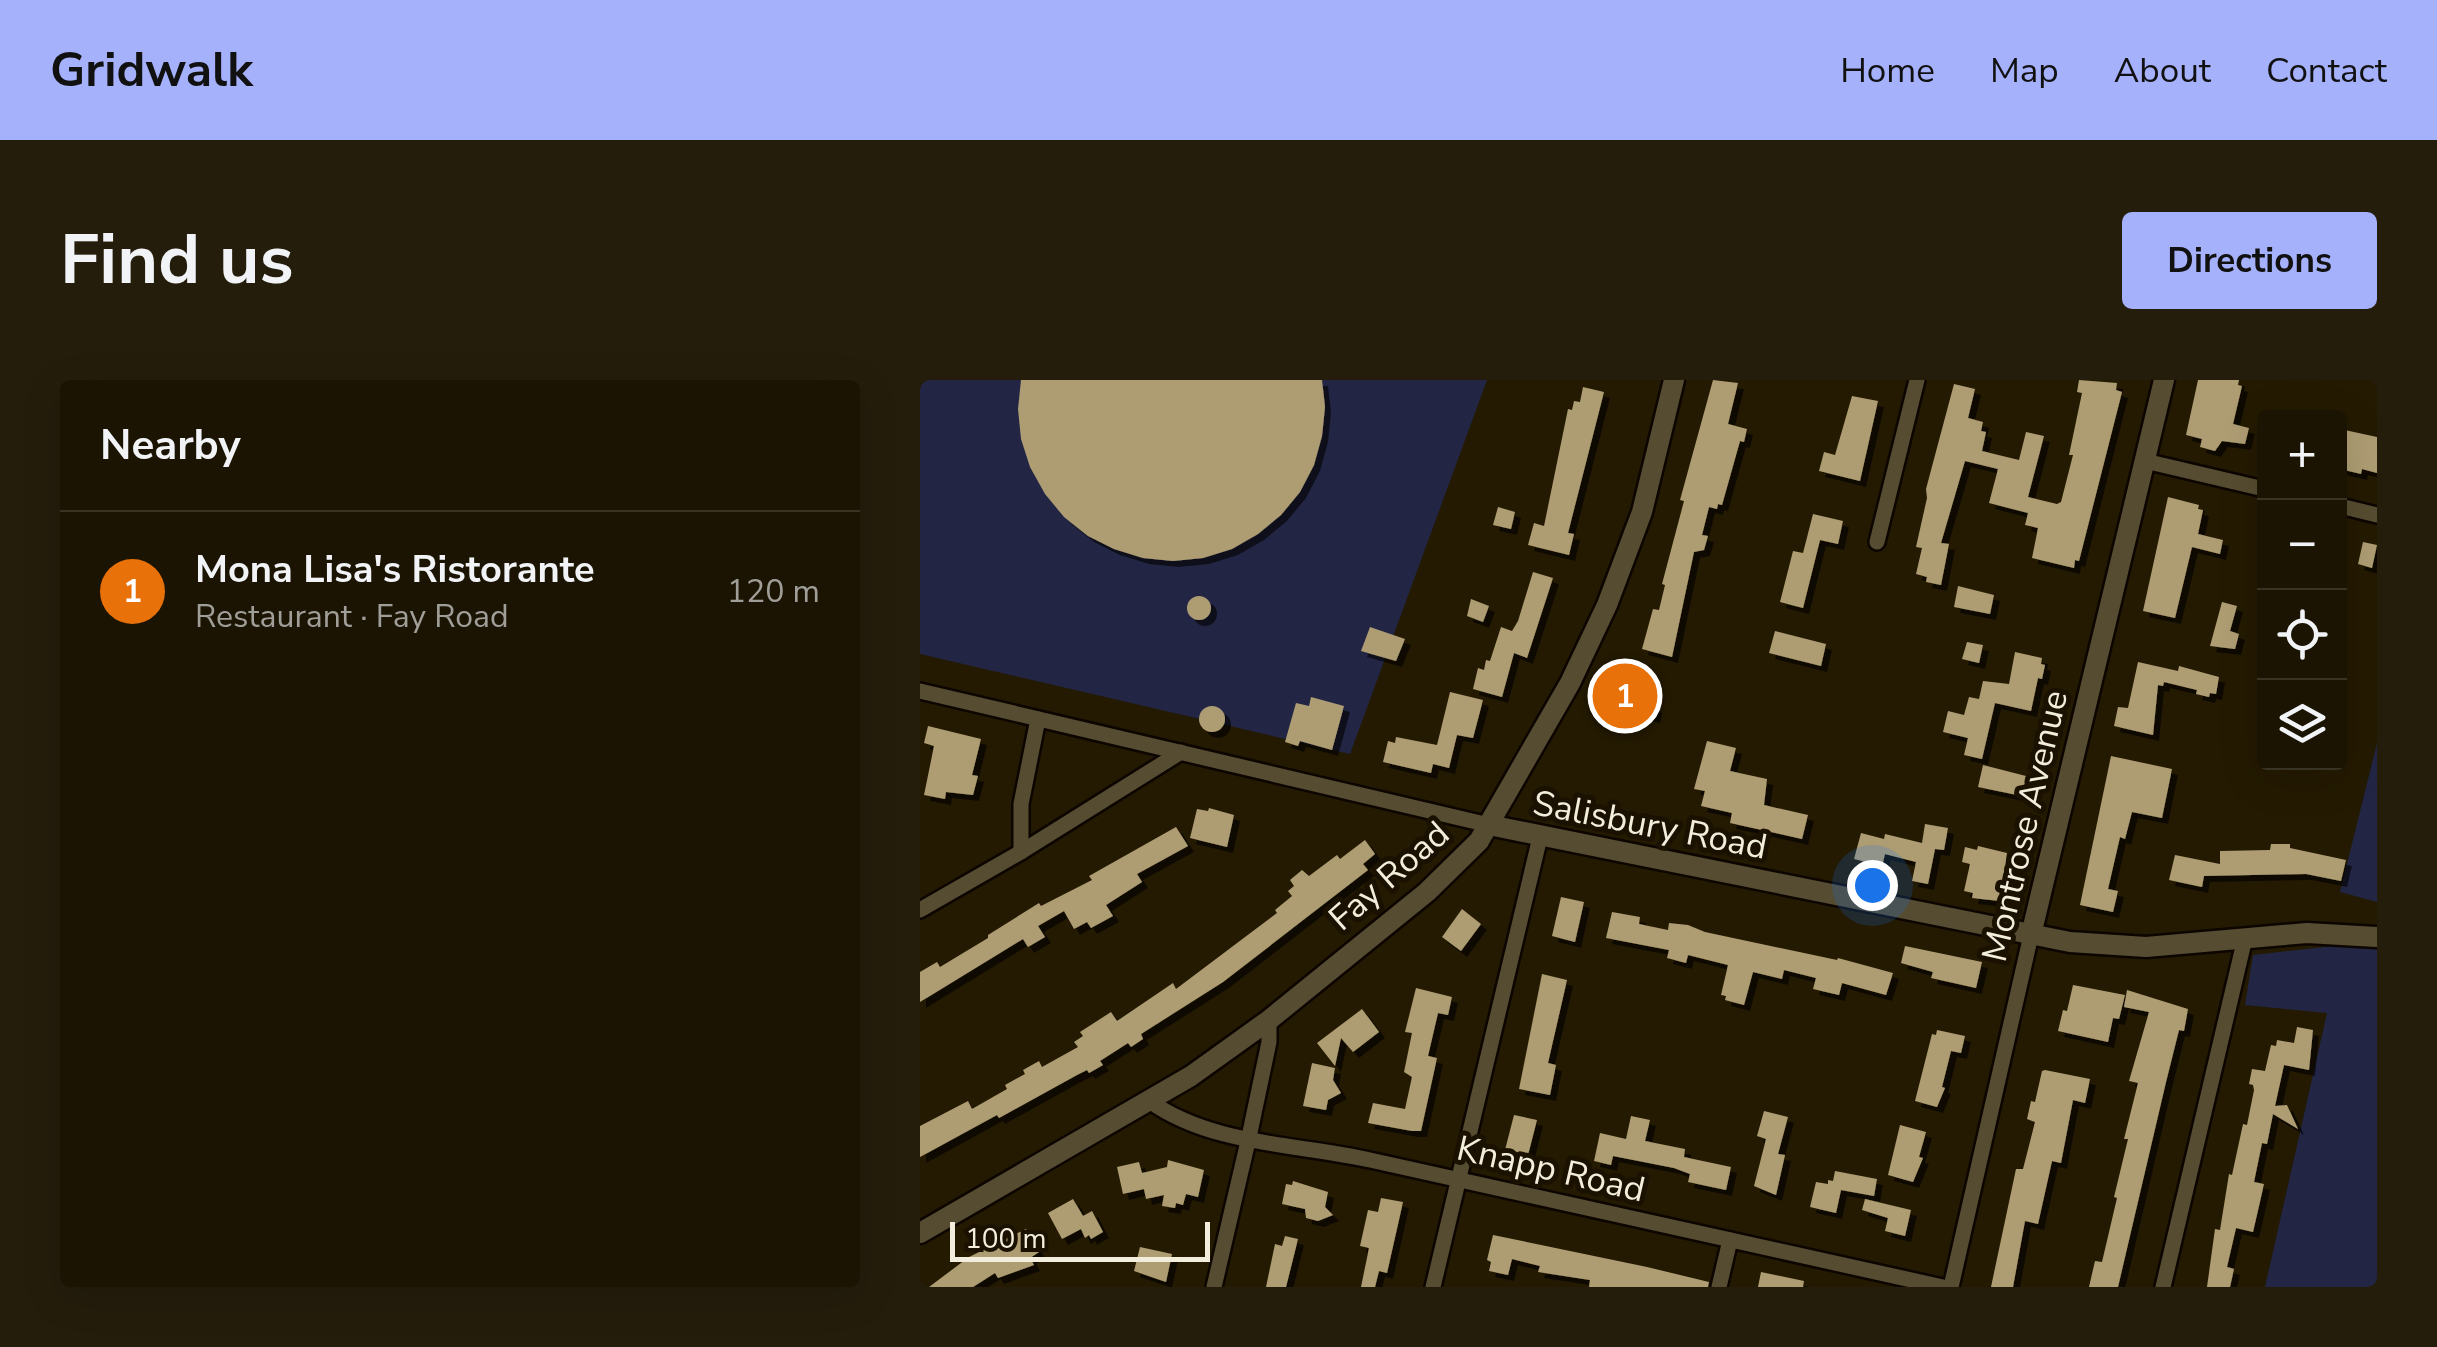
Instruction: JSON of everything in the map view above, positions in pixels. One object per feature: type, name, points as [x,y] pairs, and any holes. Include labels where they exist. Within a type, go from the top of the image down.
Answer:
[{"type":"street","name":"Fay Road","points":[[920,1233],[1151,1102],[1269,1020],[1427,892],[1479,840],[1570,682],[1607,606],[1642,512],[1674,380]]},
{"type":"street","points":[[1877,542],[1917,380]]},
{"type":"street","name":"Montrose Avenue","points":[[1951,1287],[2164,380]]},
{"type":"street","points":[[2145,461],[2257,487]]},
{"type":"street","points":[[2347,508],[2377,515]]},
{"type":"street","name":"Salisbury Road","points":[[920,691],[1489,826],[2070,942],[2146,947],[2306,933],[2377,937]]},
{"type":"street","points":[[1021,852],[1020,804],[1038,718]]},
{"type":"street","points":[[920,910],[1181,752]]},
{"type":"street","points":[[1433,1287],[1540,836]]},
{"type":"street","points":[[2163,1287],[2244,938]]},
{"type":"street","points":[[1214,1287],[1269,1042],[1269,1020]]},
{"type":"street","name":"Knapp Road","points":[[1151,1102],[1197,1127],[1943,1287]]},
{"type":"street","points":[[1720,1287],[1730,1240]]},
{"type":"shaded area","points":[[920,380],[1487,380],[1350,754],[920,654]]},
{"type":"shaded area","points":[[2377,743],[2377,902],[2340,892]]},
{"type":"shaded area","points":[[2352,944],[2377,949],[2377,1287],[2265,1287],[2327,1013],[2245,1005],[2253,955]]},
{"type":"building","points":[[1021,380],[1322,380],[1322,436],[1314,465],[1300,492],[1258,534],[1232,549],[1203,558],[1143,558],[1088,536],[1064,517],[1045,494],[1021,439]]},
{"type":"building","points":[[1713,380],[1738,383],[1728,424],[1747,429],[1722,505],[1718,504],[1717,509],[1709,507],[1702,535],[1708,536],[1704,550],[1694,552],[1672,657],[1642,649],[1653,609],[1659,610],[1684,501],[1680,500]]},
{"type":"building","points":[[2079,380],[2117,383],[2116,390],[2122,392],[2074,568],[2032,558],[2038,528],[2025,525],[2028,513],[1989,503],[1998,469],[1965,461],[1941,543],[1949,544],[1941,585],[1926,582],[1927,577],[1916,574],[1922,548],[1916,547],[1926,489],[1954,384],[1975,389],[1968,418],[1983,422],[1981,431],[1986,432],[1982,451],[2019,460],[2026,432],[2044,436],[2028,497],[2057,504],[2061,502],[2073,455],[2069,455],[2082,393],[2077,392]]},
{"type":"building","points":[[2198,380],[2239,380],[2238,385],[2242,386],[2233,424],[2249,428],[2245,444],[2222,441],[2215,451],[2200,447],[2202,439],[2186,435]]},
{"type":"building","points":[[1583,387],[1604,392],[1568,533],[1574,534],[1569,555],[1528,545],[1534,523],[1544,526],[1568,409],[1572,410],[1574,401],[1580,402]]},
{"type":"building","points":[[1852,396],[1878,401],[1860,481],[1819,471],[1824,452],[1835,455]]},
{"type":"building","points":[[2347,431],[2377,437],[2377,473],[2362,469],[2361,474],[2347,471]]},
{"type":"building","points":[[2168,497],[2199,505],[2198,509],[2203,510],[2198,534],[2223,540],[2220,554],[2192,547],[2175,618],[2143,611]]},
{"type":"building","points":[[1498,507],[1515,512],[1511,529],[1493,525]]},
{"type":"building","points":[[1813,514],[1843,521],[1838,544],[1820,540],[1803,608],[1780,602],[1793,551],[1803,553]]},
{"type":"building","points":[[2363,542],[2377,545],[2372,568],[2358,564]]},
{"type":"building","points":[[1533,572],[1553,578],[1527,658],[1514,653],[1502,697],[1473,689],[1478,668],[1484,670],[1486,660],[1490,661],[1501,627],[1512,631],[1518,621]]},
{"type":"building","points":[[1958,586],[1994,595],[1990,614],[1954,607]]},
{"type":"building","points":[[1199,596],[1211,608],[1199,620],[1187,608]]},
{"type":"building","points":[[1471,599],[1489,606],[1483,622],[1467,616]]},
{"type":"building","points":[[2222,602],[2237,606],[2230,631],[2239,634],[2235,649],[2210,646]]},
{"type":"building","points":[[1370,627],[1405,639],[1396,661],[1361,651]]},
{"type":"building","points":[[1775,631],[1826,644],[1821,666],[1769,653]]},
{"type":"building","points":[[1967,642],[1983,645],[1979,663],[1962,659]]},
{"type":"building","points":[[2015,652],[2042,658],[2041,664],[2045,665],[2031,711],[1995,703],[1982,759],[1964,755],[1968,738],[1943,732],[1948,711],[1964,715],[1969,697],[1979,699],[1983,681],[2009,684]]},
{"type":"building","points":[[2138,662],[2178,671],[2179,666],[2219,677],[2216,694],[2196,694],[2197,690],[2164,682],[2163,686],[2158,685],[2153,735],[2114,726],[2118,707],[2128,708]]},
{"type":"building","points":[[1626,683],[1652,688],[1654,717],[1620,709],[1618,719],[1597,714],[1603,685],[1625,689]]},
{"type":"building","points":[[1450,692],[1483,700],[1473,738],[1457,735],[1449,768],[1433,764],[1431,773],[1383,762],[1388,741],[1395,743],[1396,737],[1437,745]]},
{"type":"building","points":[[1311,697],[1344,706],[1332,750],[1300,741],[1298,746],[1285,742],[1296,703],[1309,706]]},
{"type":"building","points":[[1212,706],[1221,710],[1225,719],[1221,728],[1212,732],[1203,728],[1199,719],[1203,710]]},
{"type":"building","points":[[928,726],[981,739],[972,775],[978,776],[973,795],[946,792],[945,799],[924,795],[934,746],[924,743]]},
{"type":"building","points":[[1707,741],[1736,748],[1730,771],[1767,779],[1764,805],[1808,815],[1802,839],[1730,823],[1732,813],[1701,806],[1705,791],[1694,789]]},
{"type":"building","points":[[2111,756],[2172,769],[2162,818],[2132,812],[2125,839],[2120,837],[2108,889],[2118,891],[2113,912],[2080,905]]},
{"type":"building","points":[[1983,765],[2026,776],[2022,796],[1978,787]]},
{"type":"building","points":[[1197,809],[1234,815],[1227,847],[1190,838]]},
{"type":"building","points":[[1925,824],[1948,828],[1944,850],[1935,849],[1928,884],[1912,881],[1916,862],[1885,854],[1882,866],[1854,859],[1861,833],[1922,843]]},
{"type":"building","points":[[1176,827],[1188,846],[1137,874],[1142,882],[1106,905],[1113,916],[1091,928],[1087,922],[1074,929],[1064,911],[1038,926],[1045,937],[1028,947],[1023,939],[920,1002],[920,972],[937,962],[940,967],[1039,903],[1041,906],[1092,880],[1089,876]]},
{"type":"building","points":[[1365,840],[1375,854],[1363,864],[1368,870],[1223,982],[1141,1034],[1143,1039],[1131,1047],[1128,1043],[1089,1073],[1087,1070],[920,1157],[920,1126],[968,1101],[972,1109],[1007,1089],[1005,1085],[1025,1074],[1023,1070],[1039,1061],[1042,1067],[1078,1047],[1074,1042],[1083,1036],[1080,1032],[1111,1012],[1117,1021],[1173,983],[1176,989],[1277,913],[1275,910],[1292,896],[1288,891],[1294,886],[1290,880],[1302,870],[1309,876]]},
{"type":"building","points":[[2271,844],[2290,844],[2290,848],[2346,860],[2341,881],[2306,874],[2204,876],[2202,887],[2169,880],[2175,855],[2220,864],[2220,851],[2270,850]]},
{"type":"building","points":[[1978,846],[2007,853],[2000,901],[1972,898],[1973,893],[1964,891],[1970,864],[1962,862],[1965,847],[1977,850]]},
{"type":"building","points":[[1561,897],[1584,902],[1575,942],[1552,936]]},
{"type":"building","points":[[1462,909],[1481,924],[1461,951],[1442,937]]},
{"type":"building","points":[[1612,912],[1640,917],[1639,924],[1668,930],[1669,923],[1688,925],[1893,973],[1886,995],[1842,983],[1839,995],[1813,989],[1816,978],[1784,970],[1782,979],[1753,972],[1744,1005],[1721,995],[1728,965],[1688,955],[1686,963],[1667,958],[1669,950],[1606,938]]},
{"type":"building","points":[[1905,946],[1982,962],[1976,988],[1931,978],[1933,972],[1901,963]]},
{"type":"building","points":[[1542,974],[1567,980],[1548,1063],[1556,1065],[1550,1095],[1519,1089]]},
{"type":"building","points":[[2073,985],[2125,995],[2119,1019],[2113,1018],[2108,1042],[2058,1031]]},
{"type":"building","points":[[1416,988],[1452,997],[1448,1015],[1438,1013],[1428,1056],[1437,1058],[1421,1131],[1368,1123],[1373,1103],[1405,1109],[1412,1077],[1404,1072],[1412,1033],[1405,1032]]},
{"type":"building","points":[[2127,990],[2188,1009],[2184,1031],[2179,1030],[2118,1287],[2089,1287],[2095,1261],[2102,1262],[2117,1198],[2114,1197],[2128,1139],[2124,1139],[2138,1083],[2129,1081],[2149,1012],[2124,1007]]},
{"type":"building","points":[[1362,1009],[1379,1032],[1353,1052],[1341,1038],[1335,1066],[1317,1043]]},
{"type":"building","points":[[2297,1027],[2313,1030],[2309,1070],[2284,1065],[2275,1106],[2287,1105],[2298,1129],[2273,1114],[2254,1182],[2264,1184],[2253,1232],[2236,1228],[2227,1267],[2234,1269],[2230,1287],[2207,1287],[2215,1229],[2220,1230],[2229,1174],[2232,1175],[2243,1124],[2247,1125],[2254,1090],[2249,1084],[2252,1069],[2265,1071],[2271,1045],[2276,1046],[2277,1040],[2294,1043]]},
{"type":"building","points":[[1937,1030],[1965,1036],[1961,1053],[1951,1051],[1942,1087],[1945,1088],[1937,1107],[1915,1101],[1932,1034],[1936,1035]]},
{"type":"building","points":[[1312,1063],[1335,1068],[1333,1080],[1341,1093],[1328,1100],[1326,1110],[1303,1106]]},
{"type":"building","points":[[2045,1070],[2090,1079],[2085,1103],[2073,1100],[2061,1163],[2052,1161],[2038,1224],[2025,1221],[2013,1287],[1991,1287],[2016,1169],[2023,1169],[2035,1122],[2027,1119],[2031,1101],[2035,1102]]},
{"type":"building","points":[[1764,1111],[1788,1117],[1778,1154],[1785,1155],[1776,1195],[1754,1186],[1766,1139],[1757,1136]]},
{"type":"building","points":[[1514,1115],[1537,1120],[1528,1155],[1505,1150]]},
{"type":"building","points":[[1631,1116],[1650,1120],[1645,1141],[1685,1149],[1684,1157],[1731,1167],[1726,1190],[1688,1182],[1690,1174],[1674,1168],[1613,1156],[1611,1165],[1594,1161],[1600,1133],[1626,1139]]},
{"type":"building","points":[[1900,1125],[1926,1132],[1919,1157],[1923,1158],[1913,1182],[1888,1175]]},
{"type":"building","points":[[1168,1160],[1204,1170],[1198,1197],[1186,1194],[1183,1205],[1176,1203],[1175,1208],[1162,1206],[1164,1195],[1146,1199],[1144,1189],[1123,1194],[1117,1167],[1139,1162],[1142,1173],[1167,1167]]},
{"type":"building","points":[[1835,1171],[1877,1179],[1874,1196],[1841,1190],[1836,1213],[1810,1207],[1816,1182],[1828,1184]]},
{"type":"building","points":[[1293,1181],[1328,1192],[1325,1207],[1333,1215],[1318,1221],[1306,1218],[1305,1209],[1282,1204],[1286,1184],[1292,1185]]},
{"type":"building","points":[[1381,1198],[1403,1202],[1387,1273],[1379,1271],[1375,1287],[1361,1287],[1369,1248],[1360,1246],[1368,1210],[1378,1212]]},
{"type":"building","points":[[1073,1199],[1083,1216],[1092,1211],[1103,1232],[1091,1239],[1089,1235],[1085,1238],[1081,1229],[1062,1239],[1048,1213]]},
{"type":"building","points":[[1865,1199],[1911,1210],[1905,1236],[1885,1231],[1888,1218],[1862,1210]]},
{"type":"building","points":[[1026,1229],[1039,1252],[1030,1258],[1034,1265],[998,1278],[995,1273],[973,1287],[929,1287],[969,1257]]},
{"type":"building","points":[[1493,1235],[1647,1267],[1709,1282],[1708,1287],[1589,1287],[1590,1280],[1538,1272],[1540,1266],[1512,1259],[1508,1275],[1489,1271],[1491,1262],[1487,1260]]},
{"type":"building","points":[[1285,1236],[1298,1239],[1286,1287],[1266,1287],[1275,1244],[1282,1246]]},
{"type":"building","points":[[1140,1247],[1172,1254],[1166,1282],[1134,1271]]},
{"type":"building","points":[[1761,1272],[1804,1281],[1803,1287],[1758,1287]]},
{"type":"place","name":"Mona Lisa's Ristorante","points":[[1625,696]]}]
